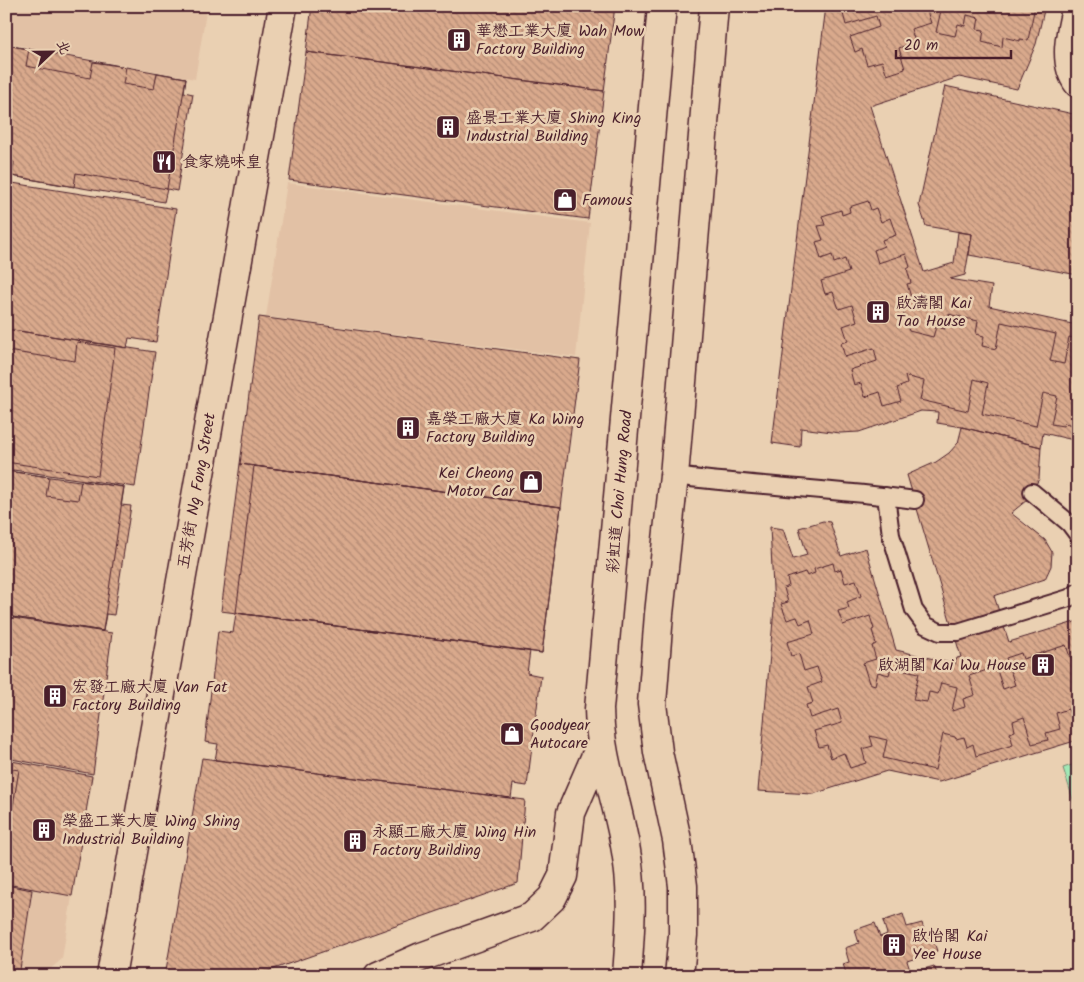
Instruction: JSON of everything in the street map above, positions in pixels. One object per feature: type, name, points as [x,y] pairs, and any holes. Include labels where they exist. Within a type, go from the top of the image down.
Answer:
[{"type":"main road","name":"五芳街 Ng Fong Street","points":[[112,976],[283,6]]},
{"type":"main road","name":"彩虹道 Choi Hung Road","points":[[626,976],[631,888],[626,849],[601,744],[599,709],[662,6]]},
{"type":"main road","points":[[679,976],[683,935],[683,886],[677,840],[658,752],[652,704],[659,614],[674,476],[714,6]]},
{"type":"main road","points":[[1077,6],[1070,45],[1069,66],[1078,83]]},
{"type":"main road","points":[[378,976],[421,957],[532,917],[552,898],[563,876],[571,813],[601,744]]},
{"type":"lane","points":[[674,476],[734,484],[915,500]]},
{"type":"lane","points":[[1032,492],[1078,535]]},
{"type":"lane","points":[[886,496],[891,535],[914,610],[925,625],[940,632],[958,632],[1069,598],[1078,592]]},
{"type":"shaded area","points":[[6,6],[207,6],[195,79],[6,43]]},
{"type":"shaded area","points":[[287,183],[590,223],[576,357],[266,317]]},
{"type":"shaded area","points":[[6,884],[72,896],[62,959],[42,976],[6,976]]},
{"type":"green space","points":[[1078,763],[1078,815],[1063,768]]},
{"type":"building","name":"華懋工業大廈 Wah Mow Factory Building","points":[[312,6],[615,6],[604,91],[306,52]]},
{"type":"building","points":[[826,6],[1045,6],[1036,44],[1017,89],[959,77],[870,106],[924,272],[954,263],[958,232],[972,234],[965,275],[950,279],[992,286],[989,306],[1072,324],[1078,318],[1078,441],[1043,433],[1041,447],[962,427],[937,423],[938,412],[921,411],[859,432],[840,433],[801,428],[800,447],[772,443]]},
{"type":"building","points":[[849,6],[933,6],[926,8],[931,23],[911,29],[915,42],[899,48],[905,69],[887,75],[882,61],[867,65],[862,49],[855,52],[850,37],[879,27],[876,16],[846,25],[842,10],[849,8]]},
{"type":"building","points":[[942,6],[1035,6],[1028,40],[1020,39],[1020,41],[1003,37],[1002,47],[982,42],[984,30],[977,29],[979,18],[967,15],[965,26],[958,24],[955,36],[936,32]]},
{"type":"building","points":[[6,45],[186,78],[184,92],[193,94],[177,191],[167,189],[164,202],[6,175]]},
{"type":"building","points":[[6,45],[29,49],[26,66],[90,78],[93,62],[126,67],[123,84],[154,89],[157,73],[186,78],[167,189],[76,173],[74,187],[12,176],[14,162],[6,160]]},
{"type":"building","name":"盛景工業大廈 Shing King Industrial Building","points":[[306,52],[604,91],[588,219],[289,180]]},
{"type":"building","points":[[945,86],[1078,115],[1078,275],[969,255],[972,234],[926,226],[919,205]]},
{"type":"building","points":[[6,182],[176,209],[156,342],[129,338],[127,348],[6,329]]},
{"type":"building","name":"啟濤閣 Kai Tao House","points":[[868,201],[871,210],[876,208],[881,222],[890,218],[896,235],[882,240],[884,246],[874,250],[878,263],[906,254],[910,267],[907,269],[911,283],[907,284],[911,297],[899,300],[909,331],[933,337],[936,327],[945,329],[948,314],[978,321],[976,334],[984,336],[982,346],[996,349],[1001,322],[1056,334],[1050,361],[1064,364],[1069,337],[1078,339],[1078,426],[1064,423],[1063,426],[1051,424],[1057,396],[1043,393],[1036,426],[982,414],[988,383],[974,379],[968,411],[920,400],[924,381],[905,376],[907,384],[897,388],[901,401],[884,406],[880,392],[865,397],[861,383],[854,385],[850,370],[877,361],[874,348],[845,357],[841,343],[848,341],[843,326],[857,321],[852,305],[839,309],[833,292],[825,294],[821,281],[849,272],[845,259],[834,263],[832,255],[821,259],[816,242],[823,240],[818,226],[825,225],[822,216],[841,210],[842,215],[850,212],[849,207]]},
{"type":"building","name":"嘉榮工廠大廈 Ka Wing Factory Building","points":[[259,317],[580,360],[561,507],[240,464]]},
{"type":"building","points":[[6,329],[155,352],[135,487],[6,469]]},
{"type":"building","points":[[6,331],[10,332],[7,351],[75,361],[77,342],[115,348],[98,476],[6,462]]},
{"type":"building","points":[[962,427],[1041,447],[1039,479],[1027,500],[1011,513],[1045,540],[1052,552],[1051,566],[1045,579],[994,596],[1009,642],[1078,621],[1078,740],[939,782],[887,771],[813,794],[758,791],[774,609],[770,527],[783,529],[793,559],[807,555],[799,528],[823,521],[830,522],[841,556],[866,548],[896,650],[955,664],[957,658],[961,657],[907,475],[936,462],[949,453],[958,443]]},
{"type":"building","points":[[240,464],[561,507],[542,653],[221,611]]},
{"type":"building","points":[[254,466],[561,507],[542,653],[236,613]]},
{"type":"building","points":[[6,471],[124,487],[121,505],[131,506],[114,615],[106,614],[103,631],[6,616]]},
{"type":"building","points":[[8,471],[49,477],[46,496],[78,500],[81,481],[124,487],[103,631],[6,616],[6,485]]},
{"type":"building","name":"啟湖閣 Kai Wu House","points":[[833,563],[835,571],[841,569],[845,583],[856,580],[861,596],[847,602],[849,608],[838,611],[843,625],[870,616],[874,629],[872,630],[876,644],[872,646],[876,659],[863,663],[869,683],[875,685],[878,672],[889,675],[891,667],[919,673],[913,700],[927,702],[929,692],[938,694],[941,683],[957,687],[952,711],[965,707],[963,699],[975,695],[969,676],[996,667],[1003,689],[1015,685],[1006,658],[1021,653],[1023,659],[1066,645],[1070,657],[1078,655],[1078,724],[1073,725],[1068,709],[1056,713],[1060,729],[1046,733],[1048,740],[1032,744],[1024,717],[1013,721],[1015,731],[1010,733],[1013,745],[976,756],[973,744],[967,747],[964,737],[956,739],[955,737],[943,734],[935,770],[883,758],[887,740],[870,736],[873,746],[862,749],[866,763],[850,768],[844,753],[831,758],[827,745],[819,747],[814,731],[842,723],[838,709],[810,718],[806,705],[813,703],[808,687],[822,682],[817,667],[804,671],[799,654],[791,656],[787,642],[814,634],[810,620],[800,624],[797,617],[787,620],[781,604],[788,602],[784,588],[789,586],[787,578],[805,572],[807,576],[815,573],[814,569]]},
{"type":"building","points":[[236,613],[530,651],[527,673],[541,676],[527,786],[513,784],[511,798],[215,760],[218,744],[205,742],[218,631],[233,633]]},
{"type":"building","name":"宏發工廠大廈 Van Fat Factory Building","points":[[6,617],[112,633],[93,774],[6,758]]},
{"type":"building","name":"永顯工廠大廈 Wing Hin Factory Building","points":[[202,758],[525,800],[518,883],[254,976],[165,976]]},
{"type":"building","name":"榮盛工業大廈 Wing Shing Industrial Building","points":[[6,760],[92,776],[72,896],[6,884]]},
{"type":"building","points":[[6,768],[19,770],[6,847]]},
{"type":"building","points":[[6,885],[32,890],[19,976],[6,976]]},
{"type":"building","name":"啟怡閣 Kai Yee House","points":[[903,914],[907,927],[922,923],[926,938],[932,936],[937,951],[907,961],[911,973],[934,966],[938,976],[881,976],[879,969],[860,976],[847,976],[843,964],[849,962],[845,948],[859,943],[855,930],[875,923],[880,937],[887,934],[883,921]]},
{"type":"place","name":"華懋工業大廈 Wah Mow Factory Building","points":[[459,40]]},
{"type":"place","name":"盛景工業大廈 Shing King Industrial Building","points":[[448,127]]},
{"type":"place","name":"食家燒味皇","points":[[164,162]]},
{"type":"place","name":"Famous","points":[[565,200]]},
{"type":"place","name":"啟濤閣 Kai Tao House","points":[[878,312]]},
{"type":"place","name":"嘉榮工廠大廈 Ka Wing Factory Building","points":[[408,428]]},
{"type":"place","name":"Kei Cheong Motor Car","points":[[531,482]]},
{"type":"place","name":"啟湖閣 Kai Wu House","points":[[1043,665]]},
{"type":"place","name":"宏發工廠大廈 Van Fat Factory Building","points":[[55,696]]},
{"type":"place","name":"Goodyear Autocare","points":[[512,734]]},
{"type":"place","name":"榮盛工業大廈 Wing Shing Industrial Building","points":[[44,830]]},
{"type":"place","name":"永顯工廠大廈 Wing Hin Factory Building","points":[[355,841]]},
{"type":"place","name":"啟怡閣 Kai Yee House","points":[[894,945]]}]
